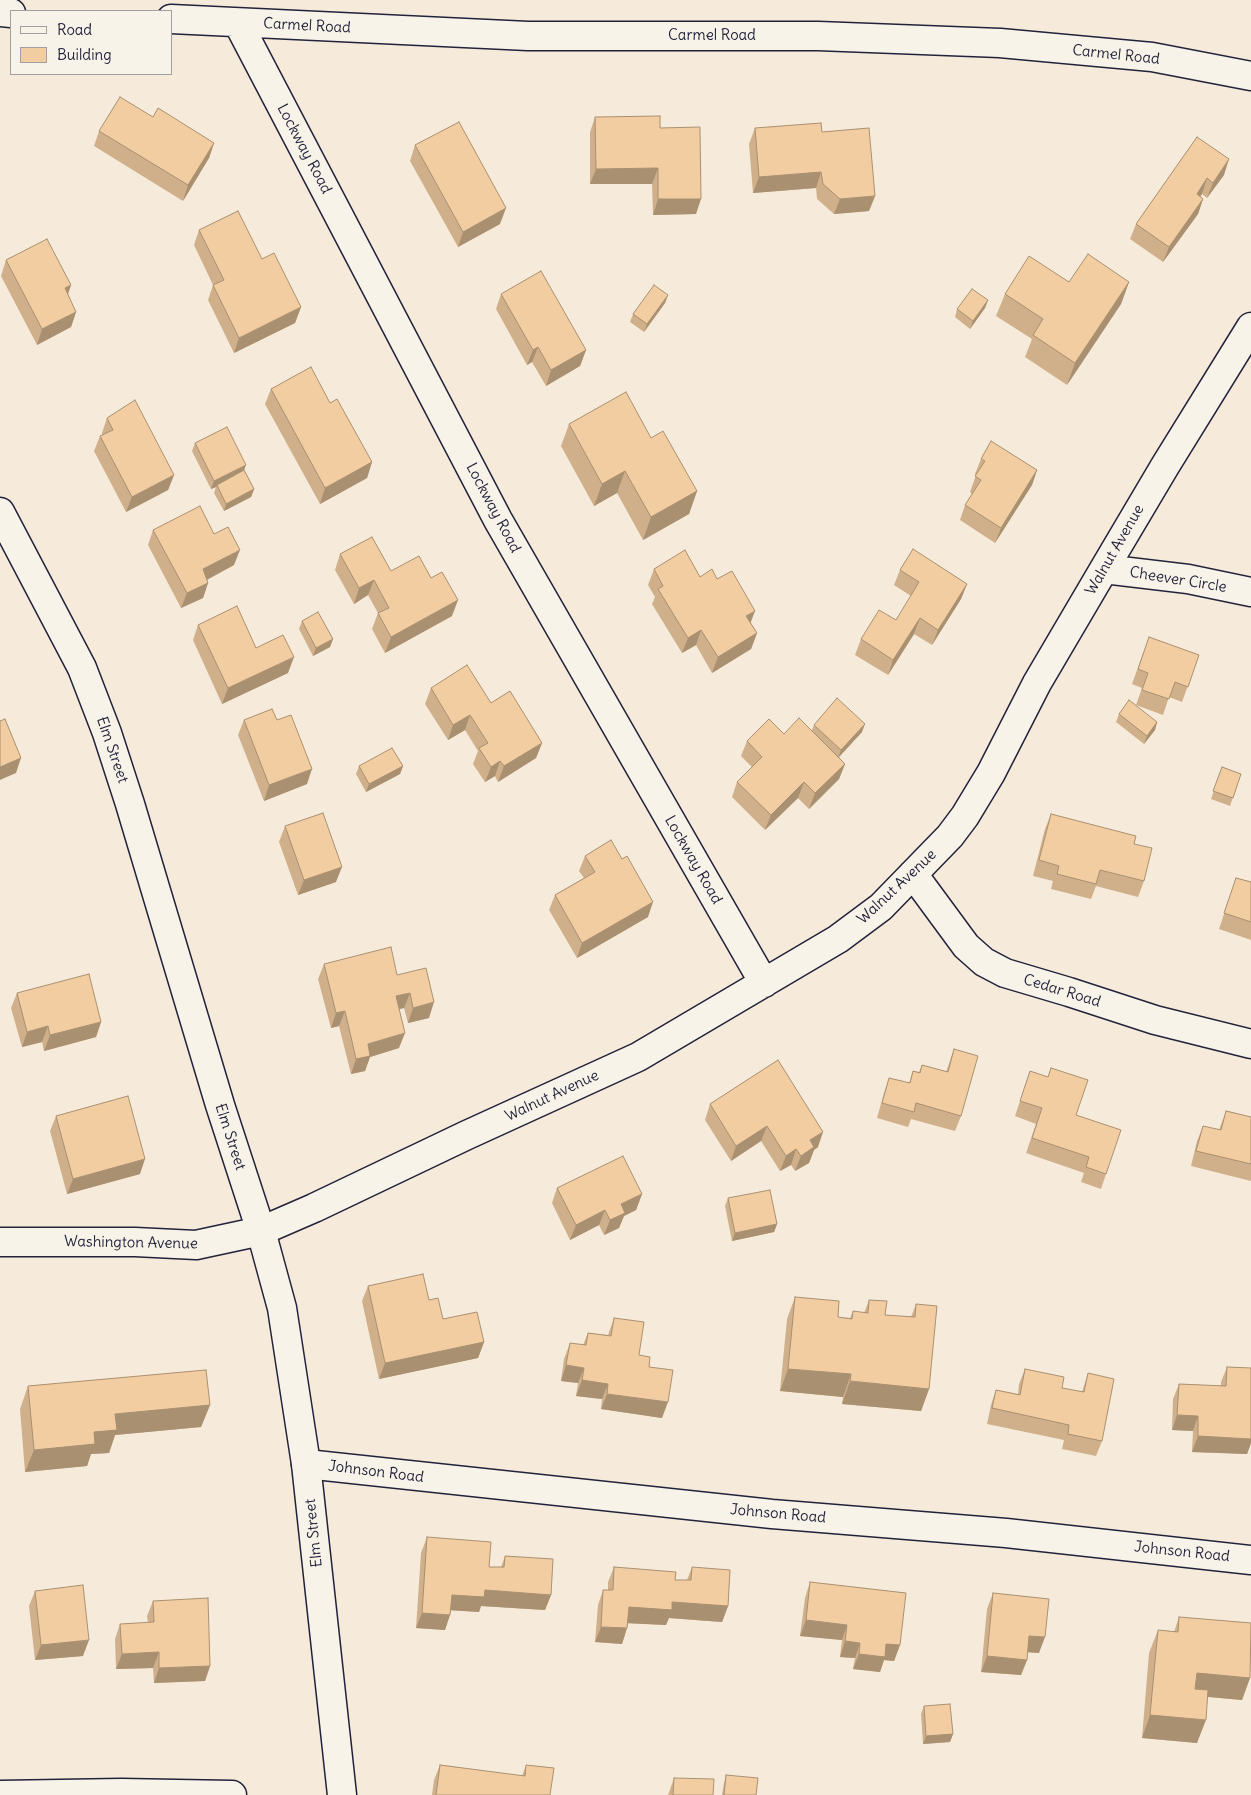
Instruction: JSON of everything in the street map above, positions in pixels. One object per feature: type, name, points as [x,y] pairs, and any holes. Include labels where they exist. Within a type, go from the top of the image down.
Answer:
[{"type":"street","name":"Carmel Road","points":[[172,19],[528,36],[818,36],[1000,43],[1152,58],[1251,76]]},
{"type":"street","name":"Lockway Road","points":[[238,23],[498,520],[764,983]]},
{"type":"street","name":"Walnut Avenue","points":[[261,1231],[638,1057],[838,940],[881,906],[950,836],[966,816],[991,773],[1037,683],[1164,466],[1251,327]]},
{"type":"street","name":"Elm Street","points":[[0,512],[82,668],[107,733],[220,1105],[261,1231],[282,1308],[306,1464],[342,1795]]},
{"type":"street","name":"Cheever Circle","points":[[1104,569],[1188,579],[1251,592]]},
{"type":"street","name":"Cedar Road","points":[[913,874],[966,946],[984,962],[1005,973],[1155,1020],[1251,1044]]},
{"type":"street","name":"Washington Avenue","points":[[0,1242],[135,1242],[196,1245],[261,1231]]},
{"type":"street","name":"Johnson Road","points":[[306,1464],[772,1514],[1016,1534],[1251,1560]]},
{"type":"street","points":[[0,1795],[121,1793],[232,1795]]},
{"type":"building","points":[[120,97],[153,117],[158,108],[214,143],[188,185],[99,131]]},
{"type":"building","points":[[660,116],[660,128],[700,127],[701,199],[658,199],[658,168],[596,169],[595,117]]},
{"type":"building","points":[[459,122],[506,208],[463,232],[415,145]]},
{"type":"building","points":[[821,123],[822,132],[869,128],[875,196],[840,199],[823,184],[821,172],[759,177],[755,128]]},
{"type":"building","points":[[1197,137],[1229,159],[1213,183],[1207,178],[1197,194],[1203,199],[1169,247],[1136,224]]},
{"type":"building","points":[[238,211],[262,259],[274,253],[301,307],[239,338],[213,285],[224,280],[199,230]]},
{"type":"building","points":[[47,239],[71,285],[65,288],[76,312],[42,329],[6,260]]},
{"type":"building","points":[[1088,254],[1129,282],[1075,363],[1033,335],[1043,319],[1005,294],[1029,256],[1069,282]]},
{"type":"building","points":[[541,271],[586,350],[551,370],[538,347],[533,350],[501,294]]},
{"type":"building","points":[[654,285],[668,295],[647,324],[633,314]]},
{"type":"building","points":[[972,289],[988,300],[973,321],[957,309]]},
{"type":"building","points":[[311,367],[330,403],[337,399],[372,462],[325,488],[271,389]]},
{"type":"building","points":[[626,392],[651,438],[663,431],[697,491],[651,517],[625,471],[602,484],[569,424]]},
{"type":"building","points":[[135,400],[174,475],[132,497],[100,436],[113,430],[107,418]]},
{"type":"building","points":[[227,427],[246,465],[214,481],[195,443]]},
{"type":"building","points":[[991,441],[1037,470],[1001,528],[965,505],[981,480],[975,476],[985,461],[981,459]]},
{"type":"building","points":[[244,470],[254,489],[226,504],[217,485]]},
{"type":"building","points":[[200,506],[214,534],[228,527],[240,550],[203,569],[208,583],[187,593],[153,530]]},
{"type":"building","points":[[372,537],[391,571],[419,556],[431,578],[442,572],[458,600],[391,637],[378,613],[389,608],[374,580],[359,588],[340,554]]},
{"type":"building","points":[[913,549],[967,584],[938,630],[920,618],[893,660],[861,639],[879,610],[896,620],[919,582],[900,570]]},
{"type":"building","points":[[685,550],[700,577],[712,569],[717,579],[732,571],[755,611],[746,616],[757,633],[718,657],[701,630],[688,638],[658,589],[663,586],[654,569]]},
{"type":"building","points":[[237,606],[256,648],[283,635],[294,657],[228,688],[198,625]]},
{"type":"building","points":[[318,612],[333,639],[316,648],[302,621]]},
{"type":"building","points":[[1149,637],[1199,655],[1188,687],[1175,682],[1169,699],[1142,690],[1148,673],[1138,669]]},
{"type":"building","points":[[467,665],[491,703],[510,691],[542,743],[504,766],[500,761],[491,767],[479,748],[488,743],[470,715],[453,725],[431,688]]},
{"type":"building","points":[[837,698],[865,724],[841,750],[814,725]]},
{"type":"building","points":[[1129,700],[1157,722],[1147,736],[1119,714]]},
{"type":"building","points":[[272,709],[277,720],[291,715],[312,769],[269,785],[244,720]]},
{"type":"building","points":[[799,718],[845,764],[815,793],[804,782],[771,815],[737,782],[762,757],[747,741],[769,719],[784,734]]},
{"type":"building","points":[[5,719],[21,758],[0,767],[0,721]]},
{"type":"building","points":[[392,748],[403,766],[369,784],[359,766]]},
{"type":"building","points":[[1222,767],[1241,774],[1233,798],[1213,791]]},
{"type":"building","points":[[323,813],[342,867],[304,880],[285,826]]},
{"type":"building","points":[[1051,814],[1136,836],[1134,844],[1152,848],[1144,881],[1100,870],[1096,884],[1057,874],[1059,866],[1039,860]]},
{"type":"building","points":[[611,840],[622,859],[627,856],[653,902],[582,943],[555,895],[595,872],[585,856]]},
{"type":"building","points":[[1236,878],[1251,882],[1251,922],[1224,913]]},
{"type":"building","points":[[391,947],[397,975],[426,968],[434,1002],[413,1008],[410,993],[396,996],[405,1033],[368,1044],[370,1056],[356,1059],[345,1011],[336,1013],[324,964]]},
{"type":"building","points":[[89,974],[101,1022],[50,1035],[48,1026],[27,1032],[17,993]]},
{"type":"building","points":[[954,1049],[978,1056],[961,1116],[916,1103],[914,1112],[882,1103],[889,1078],[910,1083],[913,1071],[920,1073],[922,1065],[948,1072]]},
{"type":"building","points":[[778,1060],[823,1132],[810,1140],[814,1147],[801,1156],[796,1149],[786,1156],[767,1126],[736,1146],[710,1104]]},
{"type":"building","points":[[1051,1068],[1088,1080],[1076,1115],[1121,1130],[1106,1174],[1086,1167],[1089,1157],[1032,1138],[1042,1108],[1020,1101],[1030,1071],[1048,1077]]},
{"type":"building","points":[[128,1096],[145,1159],[73,1179],[56,1116]]},
{"type":"building","points":[[1226,1111],[1251,1117],[1251,1164],[1196,1151],[1203,1126],[1221,1130]]},
{"type":"building","points":[[623,1156],[642,1194],[621,1204],[625,1213],[610,1220],[605,1210],[576,1225],[557,1188]]},
{"type":"building","points":[[770,1190],[777,1224],[735,1233],[728,1198]]},
{"type":"building","points":[[423,1274],[429,1300],[438,1298],[443,1319],[477,1312],[484,1342],[385,1363],[368,1286]]},
{"type":"building","points":[[795,1297],[839,1301],[838,1317],[852,1319],[853,1311],[868,1313],[869,1300],[887,1301],[885,1315],[915,1317],[916,1304],[937,1306],[929,1389],[850,1381],[851,1374],[788,1369]]},
{"type":"building","points":[[614,1318],[644,1322],[639,1355],[650,1357],[649,1367],[673,1370],[668,1402],[607,1394],[608,1384],[582,1380],[584,1368],[566,1365],[570,1343],[586,1345],[588,1333],[611,1336]]},
{"type":"building","points":[[1227,1367],[1251,1368],[1251,1439],[1198,1436],[1198,1416],[1177,1415],[1179,1384],[1226,1386]]},
{"type":"building","points":[[1025,1369],[1064,1377],[1062,1388],[1084,1392],[1088,1373],[1114,1379],[1102,1441],[1068,1434],[1069,1425],[992,1408],[996,1390],[1020,1395]]},
{"type":"building","points":[[206,1370],[210,1405],[115,1414],[117,1430],[94,1432],[95,1444],[34,1450],[28,1386]]},
{"type":"building","points":[[427,1537],[491,1542],[489,1567],[504,1567],[505,1556],[553,1559],[551,1595],[485,1590],[484,1597],[452,1595],[450,1615],[422,1613]]},
{"type":"building","points":[[614,1567],[676,1572],[675,1580],[691,1580],[692,1567],[730,1570],[728,1606],[672,1602],[672,1610],[629,1607],[627,1628],[601,1627],[603,1590],[613,1590]]},
{"type":"building","points":[[810,1582],[906,1593],[900,1645],[886,1644],[885,1657],[859,1654],[860,1643],[845,1641],[847,1625],[806,1620]]},
{"type":"building","points":[[83,1585],[89,1640],[41,1645],[35,1591]]},
{"type":"building","points":[[993,1593],[1049,1599],[1045,1637],[1029,1636],[1027,1660],[987,1656]]},
{"type":"building","points":[[208,1598],[210,1666],[159,1668],[159,1652],[122,1654],[120,1624],[154,1622],[153,1601]]},
{"type":"building","points":[[1179,1617],[1251,1623],[1250,1678],[1197,1673],[1195,1689],[1208,1690],[1206,1720],[1150,1715],[1158,1630],[1178,1632]]},
{"type":"building","points":[[950,1704],[953,1734],[926,1736],[924,1706]]},
{"type":"building","points":[[440,1765],[525,1776],[526,1765],[554,1768],[550,1795],[436,1795]]},
{"type":"building","points":[[726,1775],[758,1778],[756,1795],[724,1795]]},
{"type":"building","points":[[674,1778],[714,1779],[713,1795],[673,1795]]}]
